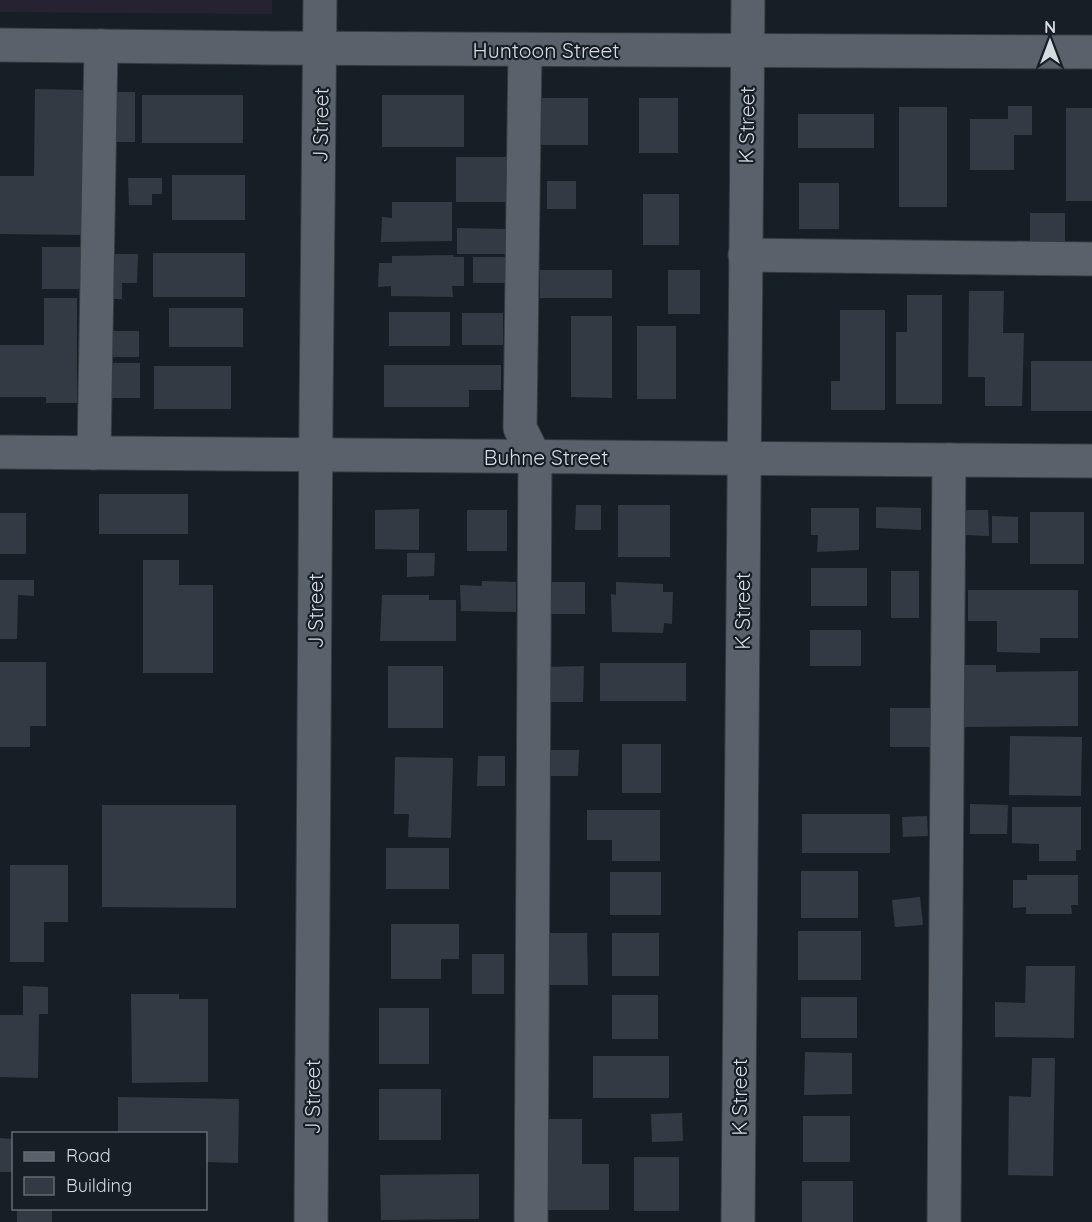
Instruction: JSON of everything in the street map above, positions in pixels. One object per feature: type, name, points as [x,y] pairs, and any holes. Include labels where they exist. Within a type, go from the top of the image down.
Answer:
[{"type":"street","name":"J Street","points":[[311,1222],[320,0]]},
{"type":"street","name":"K Street","points":[[738,1222],[748,0]]},
{"type":"street","name":"Huntoon Street","points":[[0,45],[1092,52]]},
{"type":"street","points":[[94,453],[101,46]]},
{"type":"street","points":[[525,50],[520,428],[535,458],[531,1222]]},
{"type":"street","points":[[745,255],[1092,259]]},
{"type":"street","name":"Buhne Street","points":[[0,452],[1092,461]]},
{"type":"street","points":[[944,1222],[949,460]]},
{"type":"shaded area","points":[[0,0],[272,0],[272,14],[0,12]]},
{"type":"building","points":[[35,89],[86,90],[85,235],[0,234],[0,176],[34,176]]},
{"type":"building","points":[[110,92],[135,92],[135,142],[110,142]]},
{"type":"building","points":[[142,95],[243,95],[243,143],[142,143]]},
{"type":"building","points":[[382,95],[464,95],[464,147],[382,147]]},
{"type":"building","points":[[532,98],[588,98],[588,145],[532,145]]},
{"type":"building","points":[[639,98],[678,98],[678,153],[639,153]]},
{"type":"building","points":[[1008,106],[1032,106],[1032,135],[1014,135],[1014,170],[970,170],[970,119],[1008,119]]},
{"type":"building","points":[[899,107],[947,107],[947,207],[899,207]]},
{"type":"building","points":[[1066,108],[1092,108],[1092,201],[1066,201]]},
{"type":"building","points":[[798,114],[874,114],[874,148],[798,148]]},
{"type":"building","points":[[456,157],[509,157],[509,202],[456,202]]},
{"type":"building","points":[[172,175],[245,175],[245,220],[172,220]]},
{"type":"building","points":[[128,178],[162,178],[162,194],[152,194],[152,205],[129,205]]},
{"type":"building","points":[[547,181],[576,181],[576,209],[547,209]]},
{"type":"building","points":[[799,183],[839,183],[839,229],[799,229]]},
{"type":"building","points":[[643,194],[679,194],[679,245],[643,245]]},
{"type":"building","points":[[392,202],[452,202],[452,241],[381,242],[382,217],[392,218]]},
{"type":"building","points":[[1030,213],[1065,213],[1065,244],[1030,244]]},
{"type":"building","points":[[457,228],[508,229],[507,254],[457,254]]},
{"type":"building","points":[[42,247],[81,247],[81,289],[42,289]]},
{"type":"building","points":[[153,253],[245,253],[245,297],[153,297]]},
{"type":"building","points":[[109,254],[138,254],[137,283],[122,283],[122,299],[110,299]]},
{"type":"building","points":[[453,255],[453,257],[464,257],[464,286],[452,286],[453,297],[391,296],[391,286],[378,287],[379,263],[392,263],[392,256]]},
{"type":"building","points":[[473,257],[505,257],[505,283],[473,283]]},
{"type":"building","points":[[540,270],[612,270],[612,298],[540,298]]},
{"type":"building","points":[[668,270],[700,270],[700,314],[668,314]]},
{"type":"building","points":[[969,291],[1004,291],[1003,333],[1024,333],[1022,406],[985,406],[985,377],[968,377]]},
{"type":"building","points":[[907,295],[942,295],[942,404],[896,404],[896,332],[907,332]]},
{"type":"building","points":[[44,298],[77,298],[77,403],[46,403],[46,397],[0,397],[0,345],[44,345]]},
{"type":"building","points":[[169,308],[243,308],[243,347],[169,347]]},
{"type":"building","points":[[840,310],[885,310],[885,410],[831,410],[831,381],[840,381]]},
{"type":"building","points":[[389,312],[450,312],[450,346],[389,346]]},
{"type":"building","points":[[462,313],[503,313],[503,345],[462,345]]},
{"type":"building","points":[[571,316],[612,316],[612,398],[571,397]]},
{"type":"building","points":[[637,326],[676,326],[676,399],[637,399]]},
{"type":"building","points":[[110,331],[139,331],[139,357],[110,357]]},
{"type":"building","points":[[1031,361],[1092,361],[1092,411],[1031,411]]},
{"type":"building","points":[[107,363],[140,363],[140,398],[107,398]]},
{"type":"building","points":[[384,365],[501,365],[501,390],[469,390],[469,407],[384,407]]},
{"type":"building","points":[[154,366],[231,366],[231,409],[154,409]]},
{"type":"building","points":[[99,494],[188,494],[188,534],[99,534]]},
{"type":"building","points":[[576,505],[601,505],[601,530],[575,530]]},
{"type":"building","points":[[618,505],[670,505],[670,557],[618,557]]},
{"type":"building","points":[[876,507],[921,508],[921,530],[876,528]]},
{"type":"building","points":[[811,508],[859,508],[859,550],[817,552],[818,535],[811,535]]},
{"type":"building","points":[[419,509],[419,550],[375,549],[375,510]]},
{"type":"building","points":[[467,510],[507,510],[507,551],[467,551]]},
{"type":"building","points":[[962,510],[988,510],[989,536],[963,535]]},
{"type":"building","points":[[1030,512],[1084,512],[1084,564],[1030,564]]},
{"type":"building","points":[[0,513],[26,513],[26,554],[0,554]]},
{"type":"building","points":[[992,516],[1018,517],[1018,543],[992,543]]},
{"type":"building","points":[[407,553],[435,553],[434,576],[407,577]]},
{"type":"building","points":[[143,560],[179,560],[179,585],[213,585],[213,673],[143,673]]},
{"type":"building","points":[[811,568],[867,568],[867,606],[811,606]]},
{"type":"building","points":[[891,571],[919,571],[919,618],[891,618]]},
{"type":"building","points":[[0,580],[34,580],[34,596],[18,595],[17,639],[0,639]]},
{"type":"building","points":[[482,581],[516,582],[516,612],[461,611],[460,585],[482,586]]},
{"type":"building","points":[[550,582],[585,582],[585,614],[550,614]]},
{"type":"building","points":[[616,582],[663,584],[663,592],[673,592],[672,624],[664,623],[663,633],[612,632],[611,594],[616,595]]},
{"type":"building","points":[[968,590],[1078,590],[1078,638],[1040,638],[1040,653],[997,652],[997,621],[968,621]]},
{"type":"building","points":[[382,595],[429,595],[429,600],[456,600],[456,641],[380,641]]},
{"type":"building","points":[[810,630],[861,630],[861,666],[810,666]]},
{"type":"building","points":[[0,662],[46,662],[46,726],[30,726],[30,747],[0,747]]},
{"type":"building","points":[[600,663],[686,663],[686,701],[600,701]]},
{"type":"building","points":[[961,665],[996,665],[996,672],[1078,671],[1078,726],[962,727]]},
{"type":"building","points":[[388,666],[443,666],[443,728],[388,728]]},
{"type":"building","points":[[584,666],[583,702],[548,702],[548,667]]},
{"type":"building","points":[[890,708],[932,708],[932,747],[890,747]]},
{"type":"building","points":[[1010,736],[1082,737],[1081,796],[1009,795]]},
{"type":"building","points":[[622,744],[661,744],[661,793],[622,793]]},
{"type":"building","points":[[551,750],[579,750],[578,776],[550,776]]},
{"type":"building","points":[[478,756],[505,756],[505,786],[477,786]]},
{"type":"building","points":[[395,757],[453,758],[451,838],[408,837],[409,814],[394,814]]},
{"type":"building","points":[[970,804],[1008,805],[1007,834],[970,834]]},
{"type":"building","points":[[102,805],[236,805],[236,908],[102,907]]},
{"type":"building","points":[[1012,807],[1081,807],[1081,850],[1076,850],[1076,861],[1039,861],[1039,844],[1012,843]]},
{"type":"building","points":[[587,810],[660,810],[660,861],[612,861],[612,840],[587,840]]},
{"type":"building","points":[[802,814],[890,814],[890,853],[802,853]]},
{"type":"building","points":[[927,816],[928,836],[903,837],[902,817]]},
{"type":"building","points":[[386,848],[449,848],[449,889],[386,889]]},
{"type":"building","points":[[10,865],[68,865],[68,922],[44,922],[44,962],[10,962]]},
{"type":"building","points":[[801,871],[858,871],[858,918],[801,918]]},
{"type":"building","points":[[610,872],[661,872],[661,915],[610,915]]},
{"type":"building","points":[[1027,875],[1078,875],[1078,905],[1071,905],[1072,914],[1026,914],[1026,907],[1013,908],[1013,880],[1027,880]]},
{"type":"building","points":[[920,897],[923,925],[895,927],[892,900]]},
{"type":"building","points":[[391,924],[459,924],[459,959],[441,959],[441,979],[391,979]]},
{"type":"building","points":[[798,931],[861,931],[861,980],[798,980]]},
{"type":"building","points":[[549,933],[587,933],[588,985],[549,985]]},
{"type":"building","points":[[612,933],[659,933],[659,976],[612,976]]},
{"type":"building","points":[[472,954],[504,954],[504,994],[472,994]]},
{"type":"building","points":[[1026,966],[1075,966],[1074,1038],[995,1037],[995,1002],[1025,1003]]},
{"type":"building","points":[[23,986],[48,987],[48,1014],[39,1014],[38,1078],[0,1077],[0,1015],[23,1015]]},
{"type":"building","points":[[131,994],[179,994],[179,999],[208,999],[208,1082],[132,1083]]},
{"type":"building","points":[[612,995],[658,995],[658,1039],[612,1039]]},
{"type":"building","points":[[801,997],[857,997],[857,1038],[801,1038]]},
{"type":"building","points":[[379,1008],[429,1008],[429,1064],[379,1064]]},
{"type":"building","points":[[805,1052],[852,1053],[852,1094],[804,1095]]},
{"type":"building","points":[[593,1056],[669,1056],[669,1098],[593,1098]]},
{"type":"building","points":[[1032,1058],[1055,1058],[1053,1176],[1008,1175],[1009,1096],[1031,1097]]},
{"type":"building","points":[[379,1089],[441,1089],[441,1140],[379,1140]]},
{"type":"building","points":[[118,1097],[239,1099],[238,1163],[207,1162],[207,1132],[118,1132]]},
{"type":"building","points":[[682,1113],[683,1141],[652,1142],[651,1114]]},
{"type":"building","points":[[803,1116],[850,1116],[850,1162],[803,1162]]},
{"type":"building","points":[[544,1119],[582,1119],[582,1164],[609,1164],[609,1210],[544,1210]]},
{"type":"building","points":[[0,1138],[12,1139],[12,1172],[0,1172]]},
{"type":"building","points":[[634,1157],[679,1157],[679,1211],[634,1211]]},
{"type":"building","points":[[479,1174],[479,1219],[381,1220],[380,1175]]},
{"type":"building","points":[[802,1181],[853,1181],[853,1222],[802,1222]]},
{"type":"building","points":[[17,1210],[52,1210],[52,1222],[17,1222]]}]
